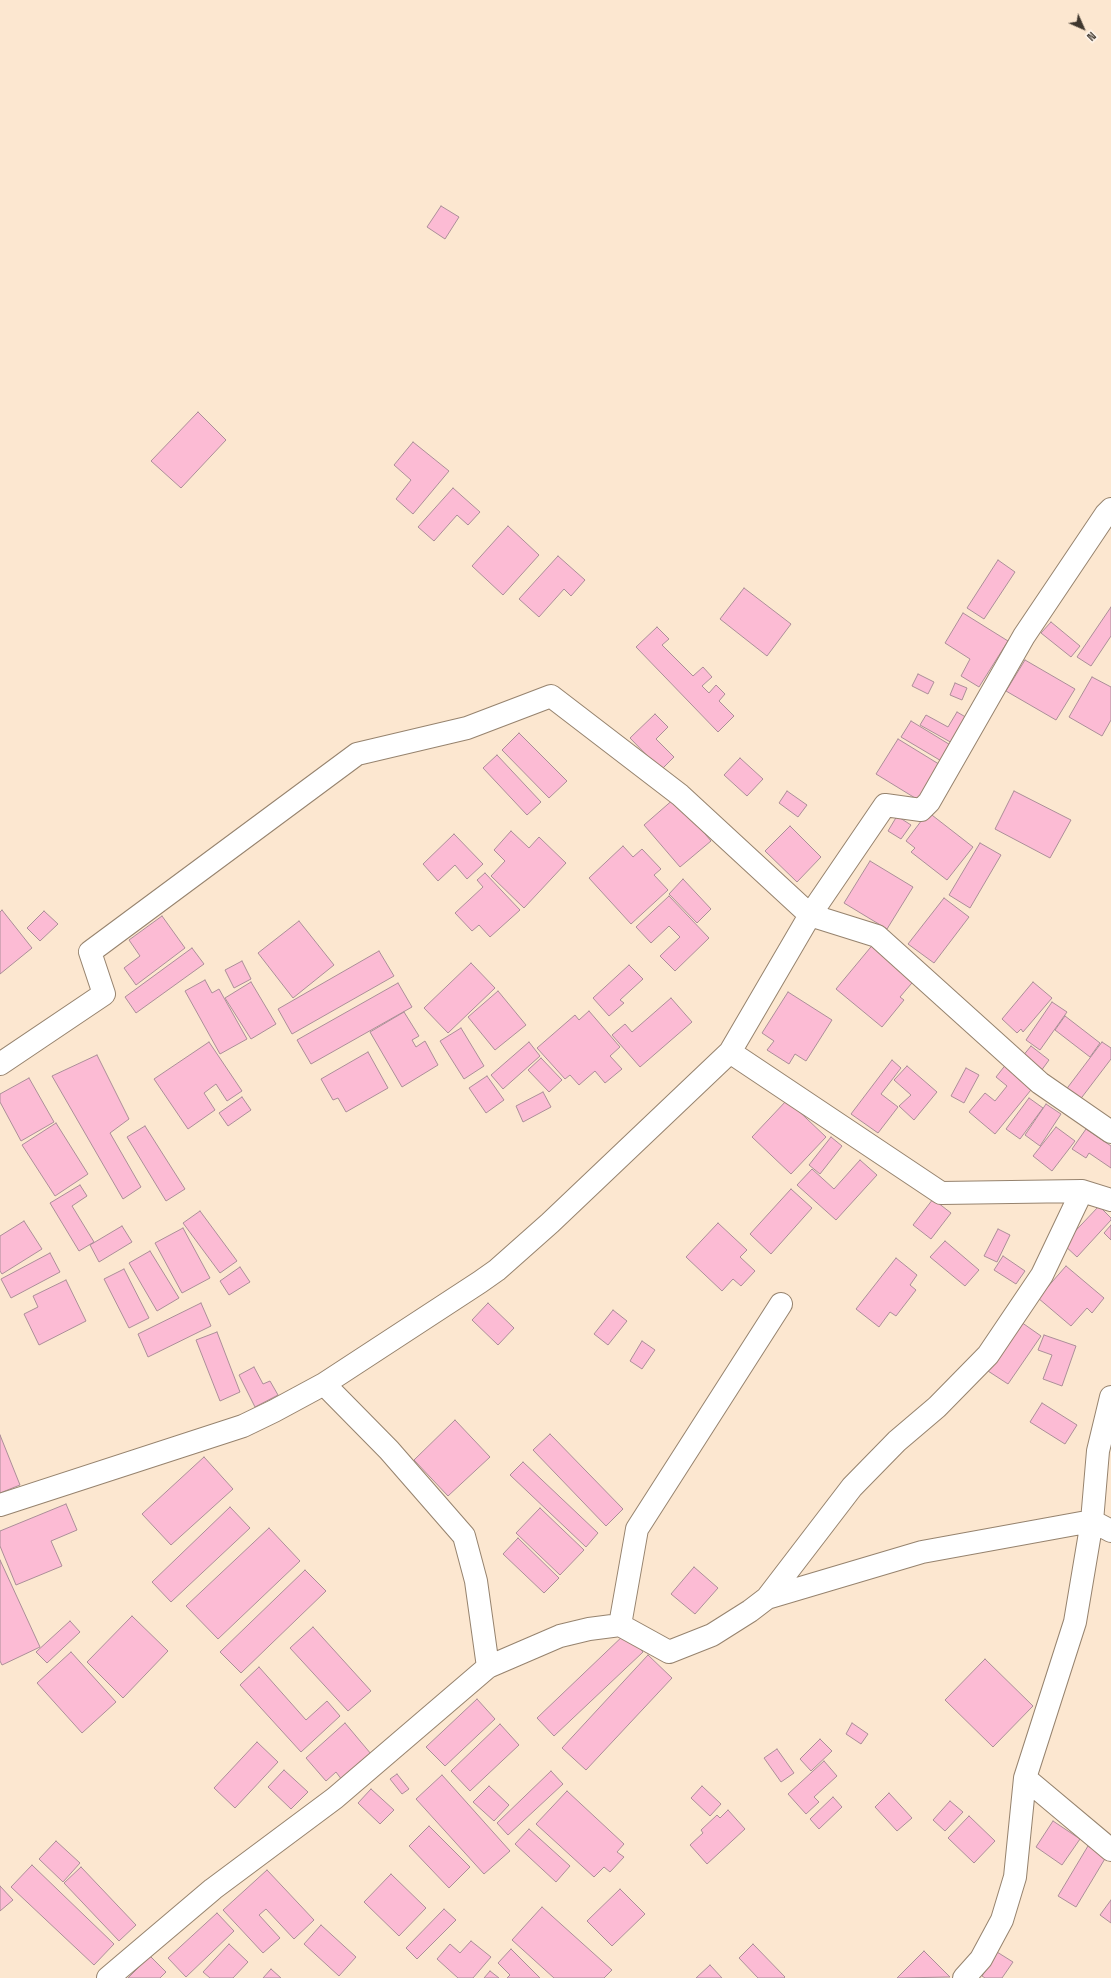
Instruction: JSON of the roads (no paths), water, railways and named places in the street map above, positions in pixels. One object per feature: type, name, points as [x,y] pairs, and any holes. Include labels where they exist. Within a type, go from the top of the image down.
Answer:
[{"type":"street","points":[[0,1505],[243,1426],[324,1384],[497,1270],[550,1223],[730,1052],[810,915],[885,805],[921,810],[929,802],[1024,636],[1106,514],[1111,509]]},
{"type":"street","points":[[0,1064],[104,994],[90,952],[357,754],[467,728],[551,696],[680,796],[810,915],[877,936],[1040,1083],[1111,1132]]},
{"type":"street","points":[[730,1052],[941,1193],[1082,1191],[1111,1200]]},
{"type":"street","points":[[108,1978],[213,1889],[335,1798],[488,1667],[560,1636],[589,1629],[620,1625],[669,1652],[712,1635],[750,1611],[767,1598],[852,1487],[897,1441],[937,1407],[988,1355],[1042,1275],[1082,1191]]},
{"type":"street","points":[[620,1625],[637,1529],[781,1304]]},
{"type":"street","points":[[324,1384],[389,1450],[464,1536],[476,1581],[488,1667]]},
{"type":"street","points":[[964,1978],[981,1958],[1002,1920],[1013,1884],[1025,1778],[1075,1622],[1092,1521],[1098,1451],[1111,1397]]},
{"type":"street","points":[[767,1598],[922,1552],[1092,1521],[1111,1531]]},
{"type":"street","points":[[1025,1778],[1111,1850]]}]
